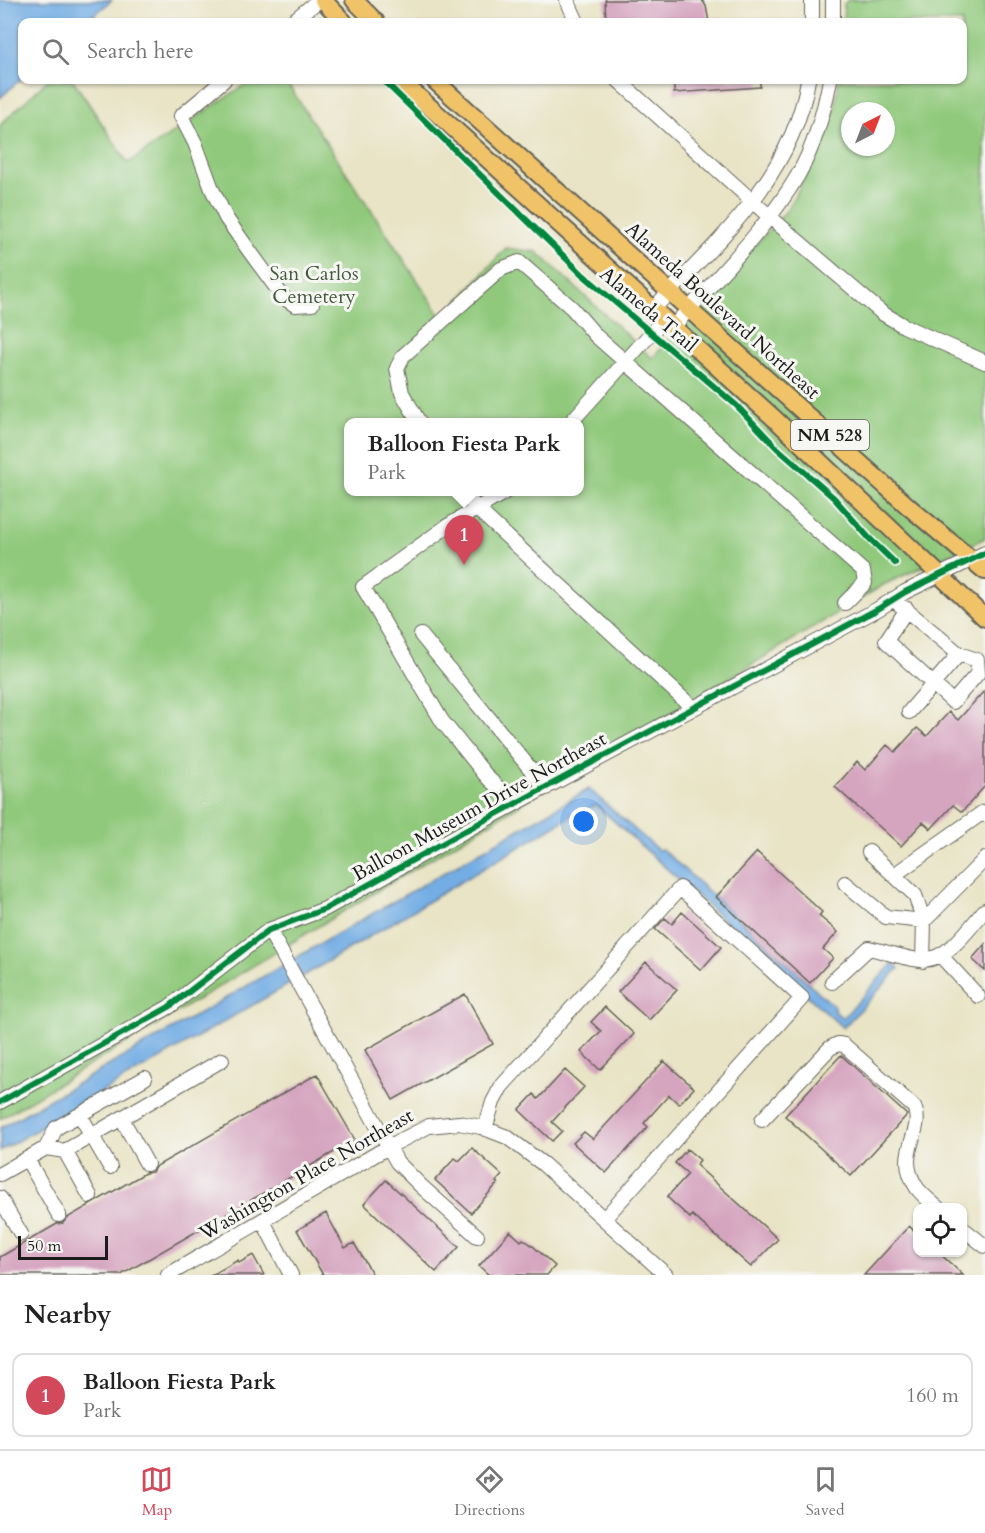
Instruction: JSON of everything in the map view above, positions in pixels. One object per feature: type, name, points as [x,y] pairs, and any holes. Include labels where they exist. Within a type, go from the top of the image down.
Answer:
[{"type":"main road","points":[[323,0],[340,18]]},
{"type":"main road","points":[[354,0],[372,18]]},
{"type":"main road","name":"NM 528","points":[[404,84],[776,420],[985,618]]},
{"type":"main road","name":"Alameda Boulevard Northeast","points":[[438,84],[909,507],[981,561]]},
{"type":"street","points":[[297,18],[319,0]]},
{"type":"street","points":[[567,0],[575,18]]},
{"type":"street","points":[[812,0],[812,18]]},
{"type":"street","points":[[833,0],[833,18]]},
{"type":"street","points":[[219,84],[181,116],[195,143],[212,189],[226,218],[283,297],[295,305],[312,304]]},
{"type":"street","points":[[622,84],[770,217],[882,313],[904,326],[985,362]]},
{"type":"street","points":[[576,418],[663,318],[671,291],[765,187],[791,137],[804,105],[807,84]]},
{"type":"street","points":[[663,318],[690,308],[770,217],[798,174],[806,157],[824,113],[829,84]]},
{"type":"street","points":[[416,418],[402,393],[397,368],[403,356],[501,269],[519,262],[572,308],[596,336],[863,571],[865,583],[845,603]]},
{"type":"street","points":[[467,496],[475,507],[693,708]]},
{"type":"street","points":[[497,496],[475,507],[363,587],[442,721],[488,778],[515,804]]},
{"type":"street","name":"Balloon Museum Drive Northeast","points":[[0,1102],[169,1007],[269,930],[325,909],[893,599],[940,576],[981,561]]},
{"type":"street","points":[[893,599],[907,609],[959,654],[983,661],[978,673],[953,702],[886,640],[907,609]]},
{"type":"street","points":[[421,635],[546,788]]},
{"type":"street","points":[[909,712],[959,654]]},
{"type":"street","points":[[894,875],[982,813],[985,814]]},
{"type":"street","points":[[869,852],[915,895],[924,921],[923,961]]},
{"type":"street","points":[[924,921],[985,859]]},
{"type":"street","points":[[845,883],[886,917],[924,921]]},
{"type":"street","points":[[485,1129],[493,1102],[501,1087],[680,888],[802,998],[603,1219]]},
{"type":"street","points":[[832,982],[869,948],[923,961],[940,955],[955,943],[985,910]]},
{"type":"street","points":[[269,930],[397,1162],[477,1236]]},
{"type":"street","points":[[940,955],[978,996]]},
{"type":"street","points":[[762,1120],[830,1048],[838,1044],[844,1045],[914,1107],[917,1113],[917,1123],[908,1152],[908,1168],[917,1189],[932,1203]]},
{"type":"street","points":[[46,1148],[65,1151],[222,1060]]},
{"type":"street","points":[[0,1174],[46,1148],[56,1128],[145,1078]]},
{"type":"street","points":[[80,1116],[110,1167]]},
{"type":"street","points":[[122,1119],[147,1164]]},
{"type":"street","name":"Washington Place Northeast","points":[[168,1275],[390,1146],[429,1126],[459,1123],[507,1137],[543,1164],[666,1275]]},
{"type":"street","points":[[65,1151],[90,1196]]},
{"type":"street","points":[[27,1159],[59,1215]]},
{"type":"street","points":[[0,1198],[21,1234]]},
{"type":"street","points":[[263,1221],[291,1275]]},
{"type":"street","points":[[967,1231],[985,1246]]},
{"type":"green space","name":"San Carlos Cemetery","points":[[848,0],[985,0],[985,538],[885,584],[0,1119],[0,125],[44,84],[76,84],[128,163],[246,84],[288,84],[441,316],[439,322],[506,248],[537,252],[652,358],[788,209],[818,153],[835,107],[838,84],[967,84],[967,18],[843,18],[844,4]]},
{"type":"water","points":[[0,0],[112,0],[91,18],[18,18],[18,82],[0,98]]},
{"type":"water","points":[[589,789],[658,850],[662,849],[835,1007],[833,1010],[843,1018],[893,963],[899,968],[843,1028],[596,805],[573,815],[305,975],[0,1151],[0,1128]]},
{"type":"building","points":[[605,0],[702,0],[706,6],[708,18],[606,18]]},
{"type":"building","points":[[674,84],[760,84],[760,87],[674,93]]},
{"type":"building","points":[[985,690],[985,786],[962,812],[953,805],[931,829],[923,822],[901,846],[835,787],[857,762],[865,770],[887,745],[895,752],[917,728],[927,736],[949,712],[958,720]]},
{"type":"building","points":[[757,852],[822,912],[819,916],[838,932],[823,949],[833,958],[810,983],[716,897]]},
{"type":"building","points":[[682,912],[721,947],[701,970],[655,929],[665,918],[672,924]]},
{"type":"building","points":[[985,944],[985,971],[972,959]]},
{"type":"building","points":[[646,962],[677,990],[649,1020],[618,992]]},
{"type":"building","points":[[465,994],[493,1044],[393,1100],[365,1050]]},
{"type":"building","points":[[605,1007],[634,1034],[600,1070],[581,1052],[601,1031],[591,1022]]},
{"type":"building","points":[[841,1055],[907,1115],[851,1176],[785,1116]]},
{"type":"building","points":[[664,1061],[694,1088],[679,1104],[669,1095],[644,1123],[648,1127],[606,1173],[573,1143],[584,1132],[593,1139]]},
{"type":"building","points":[[565,1070],[584,1087],[552,1122],[562,1131],[552,1141],[519,1110],[534,1094],[538,1099]]},
{"type":"building","points":[[317,1074],[355,1140],[121,1275],[0,1275],[0,1257],[57,1224],[63,1223],[67,1218],[145,1173],[152,1172],[155,1167]]},
{"type":"building","points":[[472,1148],[502,1175],[496,1182],[498,1183],[471,1213],[435,1180],[455,1158],[459,1161]]},
{"type":"building","points":[[687,1149],[700,1160],[696,1165],[778,1239],[751,1267],[692,1215],[690,1218],[667,1197],[688,1174],[675,1163]]},
{"type":"building","points":[[386,1180],[459,1247],[436,1272],[364,1204]]},
{"type":"building","points":[[326,1213],[345,1248],[354,1243],[373,1275],[323,1275],[297,1230]]},
{"type":"building","points":[[909,1226],[913,1230],[913,1257],[943,1257],[963,1275],[864,1275]]},
{"type":"building","points":[[510,1231],[521,1241],[523,1239],[533,1246],[555,1266],[547,1275],[489,1275],[479,1266]]},
{"type":"building","points":[[253,1255],[264,1275],[212,1275],[238,1260],[239,1263]]},
{"type":"cycle path","name":"Alameda Trail","points":[[387,84],[582,274],[736,405],[777,448],[834,498],[869,538],[895,563]]},
{"type":"cycle path","points":[[0,1102],[169,1007],[269,930],[325,909],[472,827],[878,609],[905,592],[985,553]]},
{"type":"place","name":"Balloon Fiesta Park","points":[[464,565]]}]
